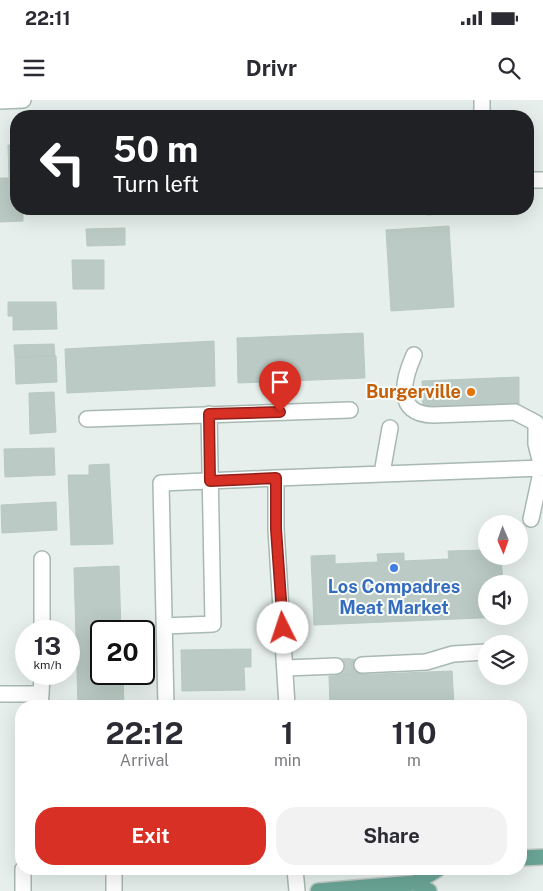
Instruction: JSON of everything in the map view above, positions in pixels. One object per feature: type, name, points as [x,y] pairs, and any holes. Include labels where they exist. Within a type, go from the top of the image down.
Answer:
[{"type":"main road","points":[[527,858],[543,857]]},
{"type":"main road","points":[[318,891],[351,890],[415,883],[428,875]]},
{"type":"main road","points":[[415,883],[429,891]]},
{"type":"street","points":[[0,101],[23,100]]},
{"type":"street","points":[[414,354],[408,368],[404,392],[406,403],[412,410],[422,415],[515,412],[536,423],[536,444],[542,468],[531,519]]},
{"type":"street","points":[[87,419],[350,410]]},
{"type":"street","points":[[164,626],[213,624],[209,414]]},
{"type":"street","points":[[382,473],[390,428]]},
{"type":"street","points":[[166,700],[161,483],[542,468]]},
{"type":"street","points":[[276,478],[276,529],[287,700]]},
{"type":"street","points":[[42,559],[42,620]]},
{"type":"street","points":[[362,665],[426,662],[453,654],[478,652]]},
{"type":"street","points":[[286,668],[336,666]]},
{"type":"street","points":[[0,694],[41,700],[42,685]]},
{"type":"street","points":[[22,891],[23,875]]},
{"type":"street","points":[[114,875],[114,891]]},
{"type":"street","points":[[296,875],[297,891]]},
{"type":"building","points":[[8,145],[10,145],[10,215],[23,215],[23,221],[0,222],[0,178],[9,178]]},
{"type":"building","points":[[449,226],[454,307],[391,311],[386,230]]},
{"type":"building","points":[[125,228],[125,245],[87,246],[86,229]]},
{"type":"building","points":[[72,260],[104,260],[104,289],[73,289]]},
{"type":"building","points":[[8,302],[56,302],[57,329],[13,330],[13,316],[8,316]]},
{"type":"building","points":[[363,333],[365,378],[238,383],[237,338]]},
{"type":"building","points":[[214,341],[215,386],[67,393],[65,349]]},
{"type":"building","points":[[54,344],[55,356],[15,357],[14,345]]},
{"type":"building","points":[[56,356],[57,382],[16,384],[15,357]]},
{"type":"building","name":"Burgerville","points":[[519,377],[519,404],[423,408],[422,381]]},
{"type":"building","points":[[54,392],[56,432],[30,434],[29,393]]},
{"type":"building","points":[[54,448],[55,475],[5,477],[4,449]]},
{"type":"building","points":[[109,464],[113,544],[71,545],[68,475],[89,475],[89,465]]},
{"type":"building","points":[[56,502],[57,530],[2,533],[1,505]]},
{"type":"building","points":[[478,550],[478,565],[502,565],[502,575],[478,575],[478,618],[314,625],[311,556],[335,555],[335,564],[378,562],[377,554],[404,553],[404,561],[449,559],[448,551]]},
{"type":"building","points":[[119,566],[121,620],[90,620],[90,685],[123,685],[124,700],[78,700],[77,685],[80,685],[80,620],[76,620],[74,568]]},
{"type":"building","points":[[251,649],[251,667],[244,667],[245,690],[182,691],[181,650]]},
{"type":"building","points":[[362,659],[363,674],[336,676],[336,660]]},
{"type":"building","points":[[452,671],[454,700],[330,700],[329,676]]},
{"type":"tunnel","points":[[336,666],[362,665]]},
{"type":"place","name":"Burgerville","points":[[471,392]]},
{"type":"place","name":"Los Compadres Meat Market","points":[[394,568]]},
{"type":"route","points":[[280,412],[209,414],[210,481],[276,478],[276,529],[283,628]]}]
